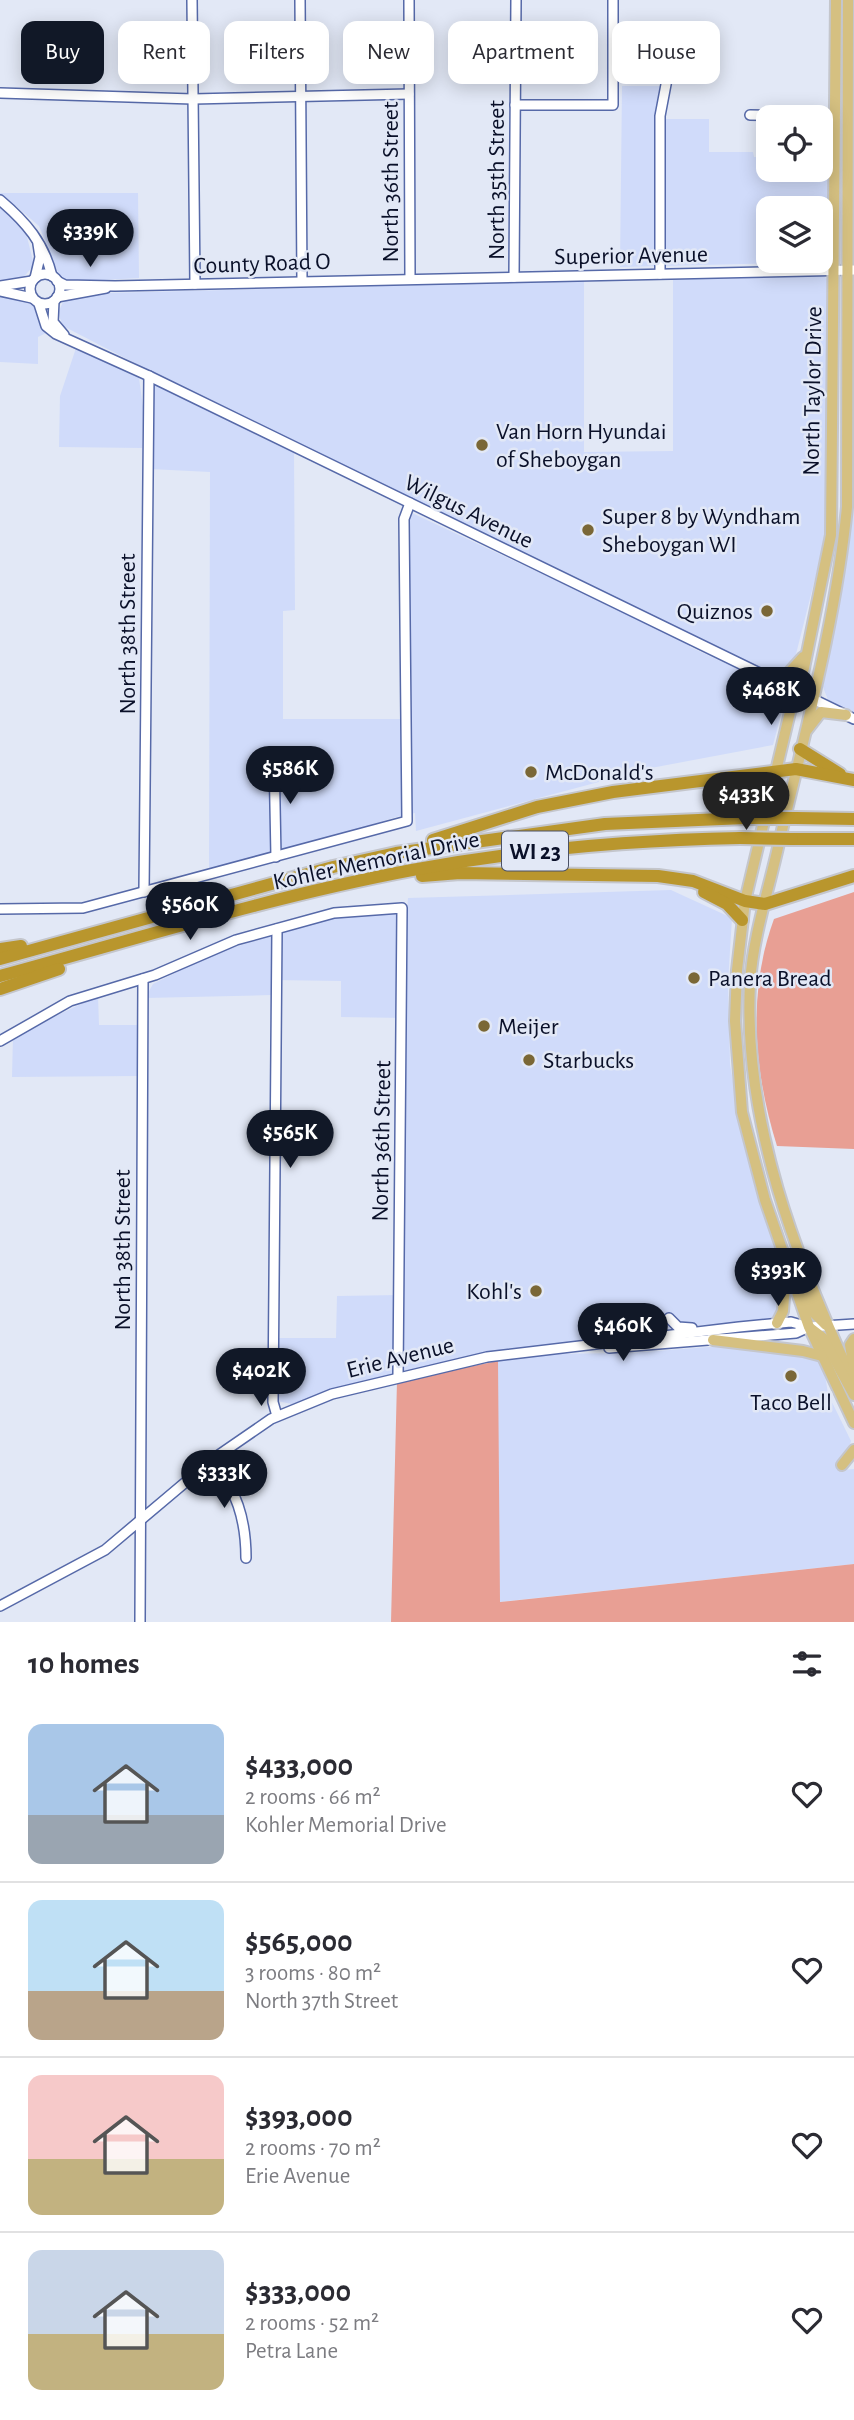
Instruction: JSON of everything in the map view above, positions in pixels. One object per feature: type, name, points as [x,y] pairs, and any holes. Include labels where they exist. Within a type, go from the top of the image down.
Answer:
[{"type":"highway","points":[[801,744],[850,779]]},
{"type":"highway","points":[[396,853],[572,799],[796,769],[850,779]]},
{"type":"highway","name":"Kohler Memorial Drive","points":[[0,959],[333,867],[396,853],[605,824],[745,818],[854,819]]},
{"type":"highway","name":"Kohler Memorial Drive","points":[[0,976],[332,887],[458,862],[541,850],[668,840],[854,839]]},
{"type":"highway","points":[[332,887],[444,873],[597,874],[683,879],[745,901],[765,904],[854,876]]},
{"type":"highway","points":[[597,874],[694,888],[721,900],[742,920]]},
{"type":"highway","points":[[0,948],[117,926]]},
{"type":"highway","points":[[0,989],[158,934]]},
{"type":"main road","name":"North Taylor Drive","points":[[836,0],[836,271],[831,535],[809,645],[745,901],[735,1021],[741,1104],[763,1194],[809,1327],[854,1423]]},
{"type":"main road","name":"North Taylor Drive","points":[[848,0],[852,270],[847,507],[843,544],[812,699],[750,980],[750,1048],[757,1101],[786,1212],[827,1326],[854,1383]]},
{"type":"main road","points":[[761,674],[786,676],[798,664],[809,645]]},
{"type":"main road","points":[[801,744],[812,720],[821,712],[850,717]]},
{"type":"main road","points":[[786,1264],[802,1285],[813,1313],[827,1326]]},
{"type":"main road","points":[[776,1323],[785,1300],[786,1264]]},
{"type":"main road","points":[[809,1327],[823,1338],[854,1395]]},
{"type":"main road","points":[[854,1339],[850,1345],[854,1368]]},
{"type":"main road","points":[[713,1340],[803,1351],[822,1356]]},
{"type":"main road","points":[[854,1450],[842,1465],[854,1466]]},
{"type":"street","points":[[192,0],[195,284]]},
{"type":"street","points":[[300,0],[302,281]]},
{"type":"street","name":"North 36th Street","points":[[410,0],[410,279]]},
{"type":"street","name":"North 35th Street","points":[[514,277],[516,0]]},
{"type":"street","points":[[515,105],[613,106],[613,0]]},
{"type":"street","points":[[660,274],[660,116],[666,84]]},
{"type":"street","points":[[0,93],[193,99],[409,94]]},
{"type":"street","points":[[750,116],[835,117]]},
{"type":"street","points":[[0,200],[29,226],[46,253],[60,289],[53,322],[68,338]]},
{"type":"street","points":[[36,301],[29,289],[40,257],[37,239]]},
{"type":"street","name":"Superior Avenue","points":[[410,279],[852,270]]},
{"type":"street","points":[[0,288],[44,274],[54,279]]},
{"type":"street","name":"County Road O","points":[[54,279],[65,285],[114,286],[410,279]]},
{"type":"street","name":"County Road O","points":[[56,299],[114,286]]},
{"type":"street","points":[[0,288],[36,301],[56,299]]},
{"type":"street","name":"Wilgus Avenue","points":[[36,301],[48,328],[850,717]]},
{"type":"street","name":"North 38th Street","points":[[144,892],[149,376]]},
{"type":"street","points":[[0,909],[83,908],[407,821],[404,516],[410,503]]},
{"type":"street","points":[[274,754],[276,857]]},
{"type":"street","name":"North 36th Street","points":[[277,929],[356,910],[402,908],[398,1376]]},
{"type":"street","points":[[0,1041],[69,1001],[143,979],[221,945],[277,929],[273,1402],[277,1416]]},
{"type":"street","name":"North 38th Street","points":[[140,1622],[143,979]]},
{"type":"street","points":[[669,1318],[680,1328],[739,1327]]},
{"type":"street","name":"Erie Avenue","points":[[0,1606],[93,1558],[141,1522],[213,1459],[277,1416],[332,1394],[398,1376],[487,1357],[776,1323],[800,1322],[809,1327]]},
{"type":"street","name":"Erie Avenue","points":[[579,1348],[626,1348],[796,1333],[809,1327],[854,1324]]},
{"type":"street","points":[[213,1459],[233,1486],[246,1538],[246,1558]]},
{"type":"shaded area","points":[[622,86],[663,86],[657,119],[709,119],[709,152],[753,152],[756,157],[756,182],[830,182],[829,196],[756,196],[756,264],[620,267]]},
{"type":"shaded area","points":[[0,193],[138,193],[139,278],[68,282],[60,278],[39,226],[16,206],[9,214],[26,233],[34,265],[21,280],[0,282]]},
{"type":"shaded area","points":[[822,275],[830,281],[826,535],[794,662],[789,670],[772,674],[757,666],[751,676],[773,687],[782,696],[782,711],[773,745],[651,768],[416,831],[415,813],[396,817],[336,836],[209,869],[210,472],[150,469],[154,373],[63,326],[58,313],[63,302],[83,295],[106,293],[584,281],[584,452],[673,451],[673,278]],"holes":[[[209,400],[572,576],[572,588],[412,513],[408,524],[410,719],[283,719],[283,611],[295,610],[294,453],[210,412]],[[690,633],[740,658],[740,670],[690,647]]]},
{"type":"shaded area","points":[[854,280],[854,713],[828,700],[823,687],[851,517]]},
{"type":"shaded area","points":[[0,295],[31,302],[37,310],[48,332],[38,337],[38,364],[0,362]]},
{"type":"shaded area","points":[[76,348],[139,378],[143,407],[142,448],[59,447],[60,396]]},
{"type":"shaded area","points":[[671,890],[732,918],[728,983],[730,1064],[743,1141],[781,1271],[781,1301],[776,1318],[770,1321],[686,1326],[542,1354],[630,1353],[736,1345],[816,1358],[825,1374],[828,1394],[851,1441],[842,1470],[854,1469],[854,1564],[499,1602],[497,1351],[354,1383],[292,1404],[277,1401],[276,1338],[336,1338],[337,1296],[400,1295],[405,1018],[341,1017],[341,981],[273,980],[272,995],[145,998],[153,984],[213,954],[319,921],[359,914],[407,912],[408,898]]},
{"type":"shaded area","points":[[854,892],[854,1149],[777,1146],[763,1090],[757,1032],[757,1004],[765,947],[774,919]]},
{"type":"shaded area","points":[[98,996],[99,1025],[138,1025],[137,1076],[12,1077],[13,1036]]},
{"type":"shaded area","points":[[498,1361],[500,1602],[854,1564],[854,1622],[391,1622],[397,1381]]},
{"type":"place","name":"Van Horn Hyundai of Sheboygan","points":[[482,445]]},
{"type":"place","name":"Super 8 by Wyndham Sheboygan WI","points":[[588,530]]},
{"type":"place","name":"Quiznos","points":[[767,611]]},
{"type":"place","name":"McDonald's","points":[[531,772]]},
{"type":"place","name":"Panera Bread","points":[[694,978]]},
{"type":"place","name":"Meijer","points":[[484,1026]]},
{"type":"place","name":"Starbucks","points":[[529,1060]]},
{"type":"place","name":"Kohl's","points":[[536,1291]]},
{"type":"place","name":"Taco Bell","points":[[791,1376]]}]
